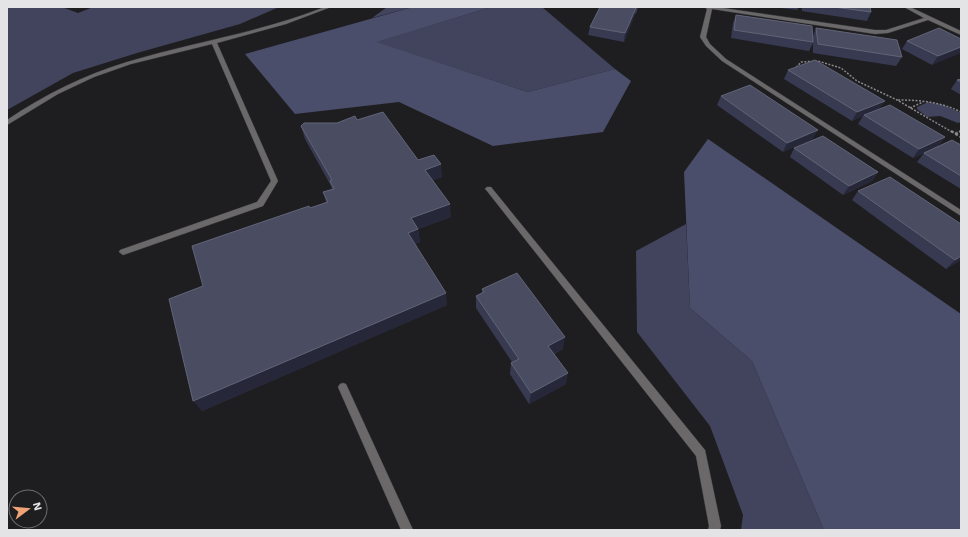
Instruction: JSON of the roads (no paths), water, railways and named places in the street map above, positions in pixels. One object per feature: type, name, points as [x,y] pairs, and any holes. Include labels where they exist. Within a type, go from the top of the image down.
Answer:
[{"type":"lane","points":[[7,123],[31,105],[84,80],[145,58],[308,16],[329,7]]},
{"type":"lane","points":[[706,7],[874,32],[886,32],[928,18]]},
{"type":"lane","points":[[710,7],[703,37],[708,45],[724,60],[961,213]]},
{"type":"lane","points":[[906,7],[961,34]]},
{"type":"lane","points":[[123,252],[260,204],[275,181],[213,41]]},
{"type":"lane","points":[[489,189],[701,454],[715,526],[714,530]]},
{"type":"lane","points":[[343,388],[407,530]]}]
